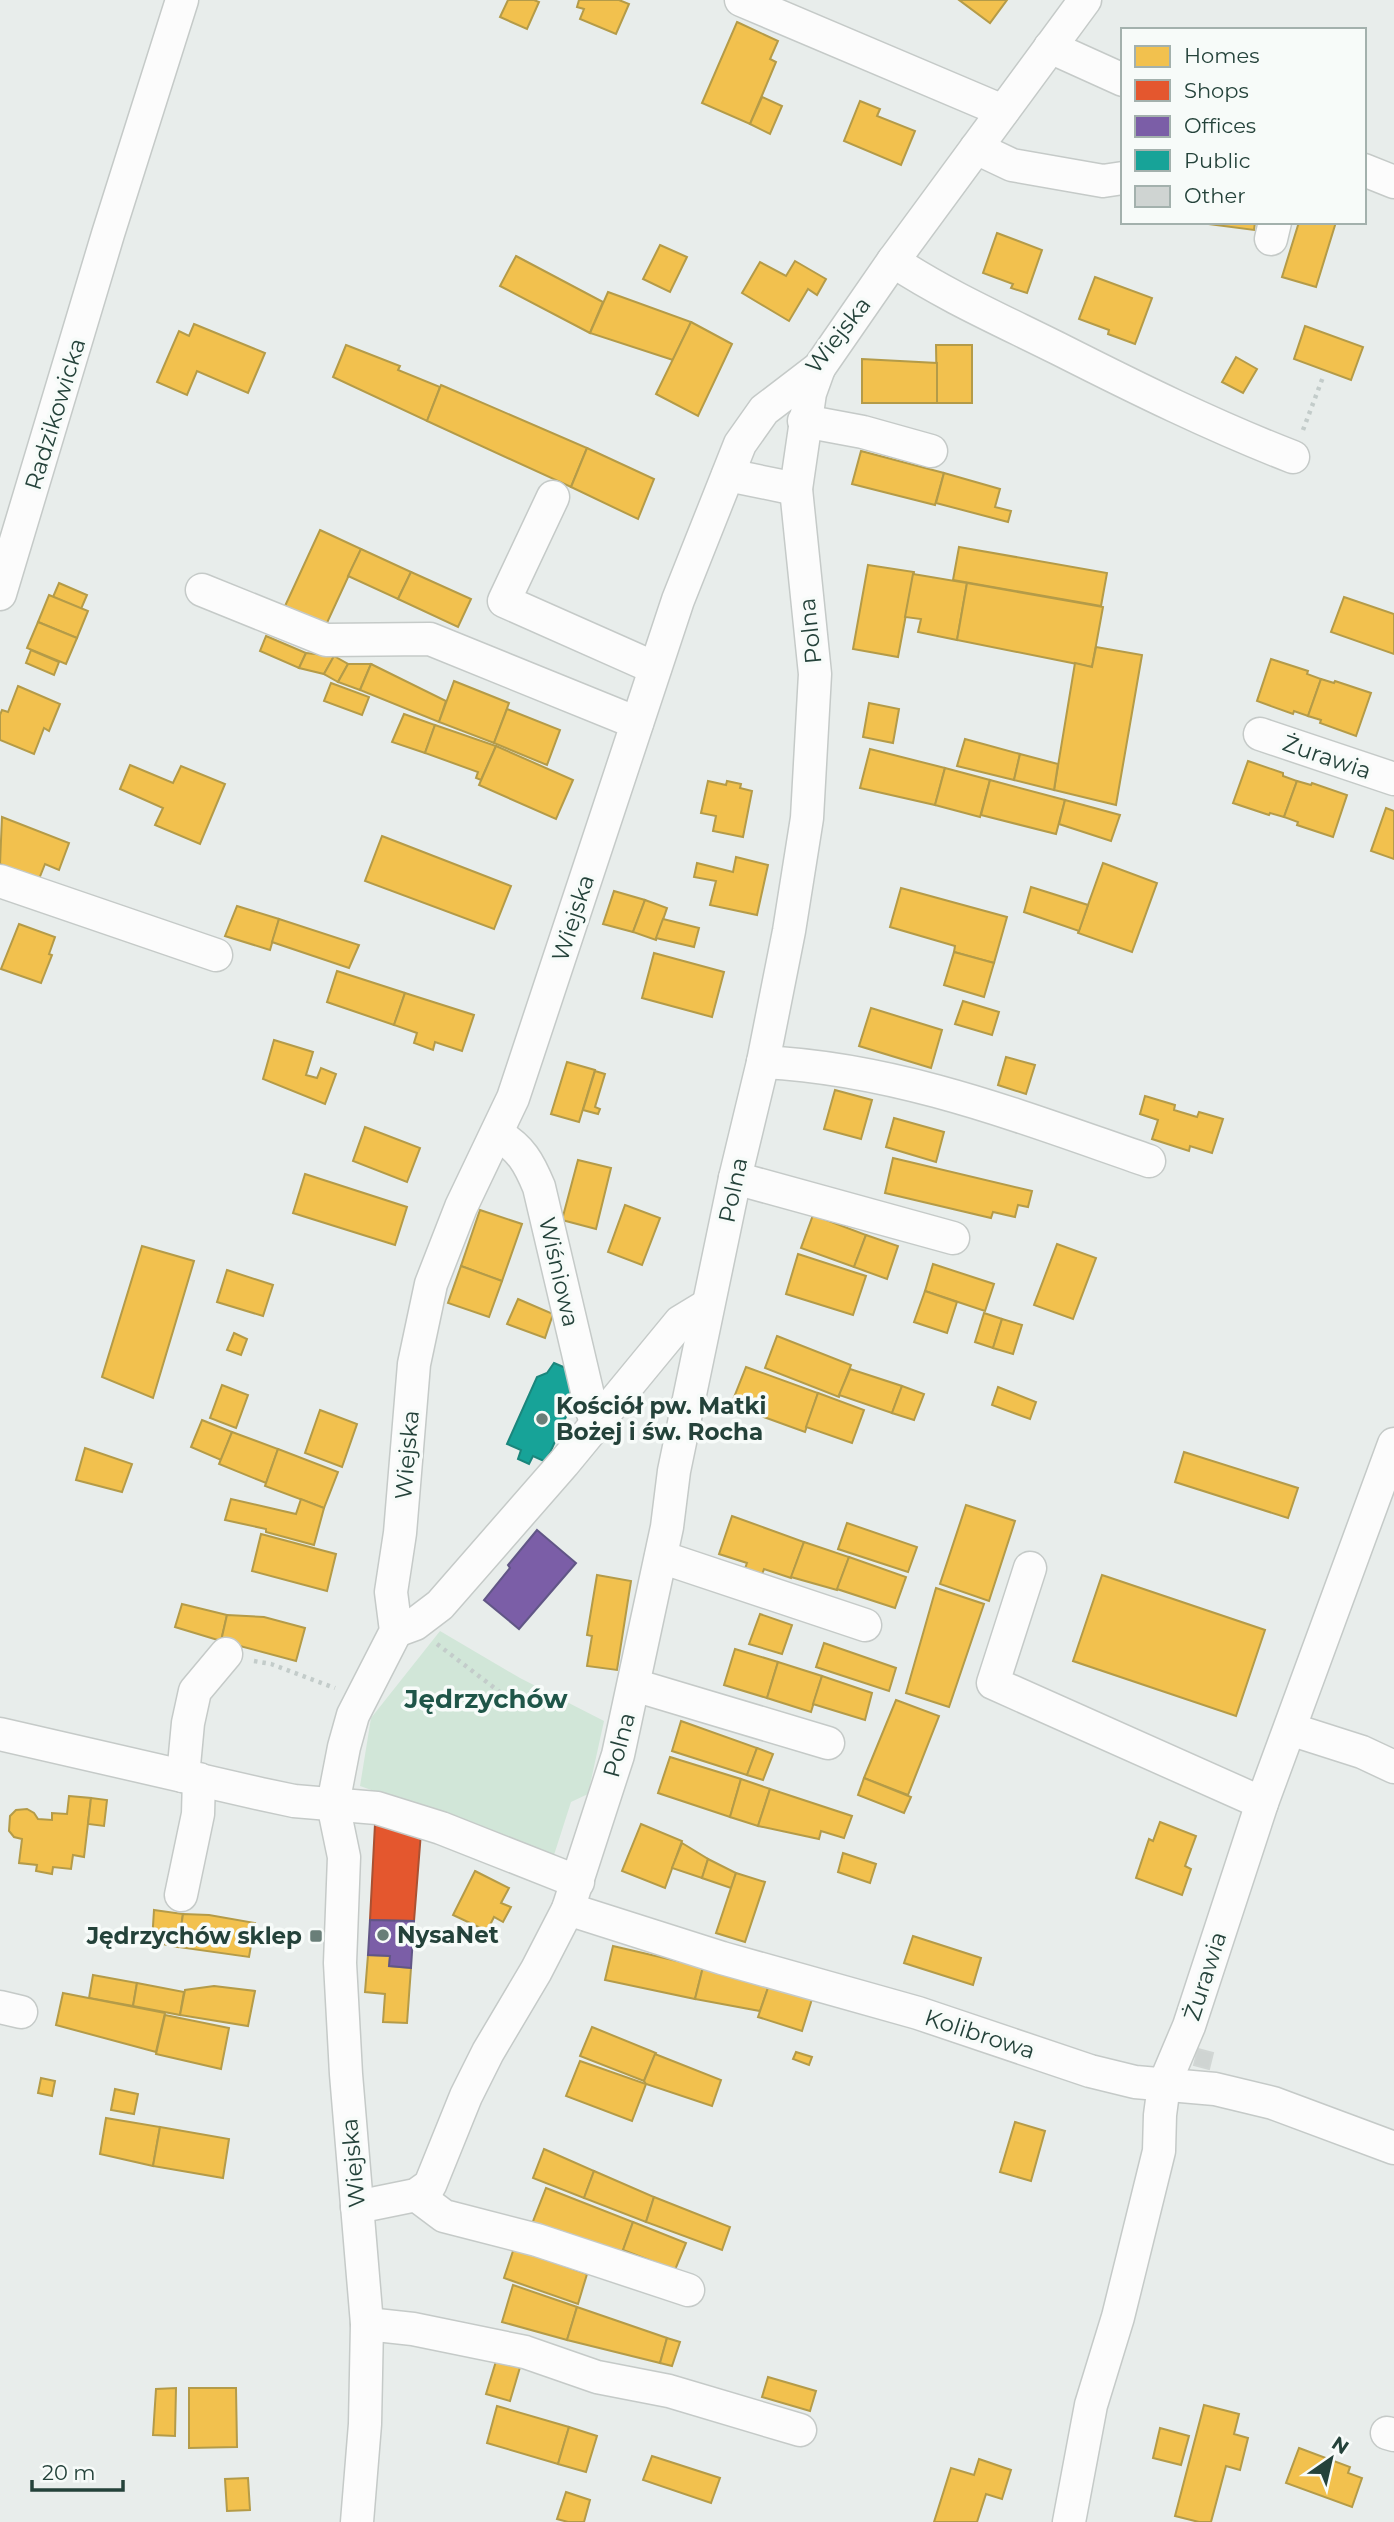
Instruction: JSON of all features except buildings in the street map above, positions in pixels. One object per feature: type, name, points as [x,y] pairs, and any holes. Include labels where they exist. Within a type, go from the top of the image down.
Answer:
[{"type":"street","name":"Radzikowicka","points":[[0,594],[108,234],[182,0]]},
{"type":"street","points":[[741,0],[1003,111]]},
{"type":"street","name":"Wiejska","points":[[357,2522],[365,2424],[367,2324],[346,2074],[340,1963],[344,1857],[333,1804],[353,1715],[406,1628],[391,1592],[400,1533],[414,1364],[431,1284],[461,1208],[498,1135],[513,1098],[678,600],[740,444],[764,410],[818,368],[893,261],[1085,0]]},
{"type":"street","points":[[1050,47],[1121,79]]},
{"type":"street","points":[[976,148],[1012,165],[1104,181],[1121,178]]},
{"type":"street","points":[[1366,171],[1394,182]]},
{"type":"street","points":[[893,261],[931,286],[1172,405],[1230,433],[1293,457]]},
{"type":"street","name":"Polna","points":[[416,2195],[430,2185],[466,2096],[488,2052],[536,1972],[573,1895],[618,1755],[634,1685],[708,1305],[763,1062],[789,931],[807,818],[815,674],[796,489],[804,421],[818,368]]},
{"type":"street","points":[[804,421],[863,432],[931,451]]},
{"type":"street","points":[[728,475],[796,489]]},
{"type":"street","points":[[553,497],[504,601],[655,667]]},
{"type":"street","points":[[202,590],[326,640],[430,639],[637,723]]},
{"type":"street","name":"Żurawia","points":[[1260,734],[1394,779]]},
{"type":"street","points":[[0,881],[216,955]]},
{"type":"street","points":[[763,1062],[809,1065],[915,1084],[977,1102],[1149,1161]]},
{"type":"street","name":"Wiśniowa","points":[[498,1135],[512,1142],[527,1157],[539,1187],[597,1424]]},
{"type":"street","points":[[735,1178],[953,1238]]},
{"type":"street","points":[[406,1628],[440,1605],[597,1424],[680,1322],[708,1305]]},
{"type":"street","name":"Żurawia","points":[[1069,2522],[1091,2405],[1118,2317],[1159,2151],[1164,2085],[1189,2026],[1262,1803],[1393,1453]]},
{"type":"street","points":[[661,1557],[865,1625]]},
{"type":"street","points":[[1030,1568],[993,1683],[1262,1803]]},
{"type":"street","points":[[181,1895],[198,1814],[191,1777],[188,1724],[195,1691],[226,1654]]},
{"type":"street","points":[[634,1685],[828,1743]]},
{"type":"street","points":[[1290,1729],[1363,1752],[1394,1766]]},
{"type":"street","points":[[0,1734],[294,1801],[377,1808],[442,1828],[573,1895]]},
{"type":"street","name":"Kolibrowa","points":[[573,1895],[722,1958],[918,2013],[1090,2071],[1135,2082],[1215,2089],[1273,2103],[1394,2148]]},
{"type":"street","points":[[358,2207],[416,2195],[444,2216],[537,2240],[688,2290]]},
{"type":"street","points":[[367,2324],[413,2329],[525,2352],[597,2377],[669,2391],[800,2430]]},
{"type":"path","points":[[1293,457],[1323,377]]},
{"type":"path","points":[[406,1628],[448,1654],[505,1696]]},
{"type":"path","points":[[226,1654],[271,1664],[361,1698]]},
{"type":"green space","points":[[440,1631],[520,1678],[604,1721],[588,1794],[571,1802],[554,1855],[360,1786],[371,1718]]},
{"type":"place","name":"Kościół pw. Matki Bożej i św. Rocha","points":[[542,1419]]},
{"type":"place","name":"NysaNet","points":[[383,1935]]},
{"type":"place","name":"Jędrzychów sklep","points":[[316,1936]]},
{"type":"district","name":"Jędrzychów","points":[[486,1699]]}]
